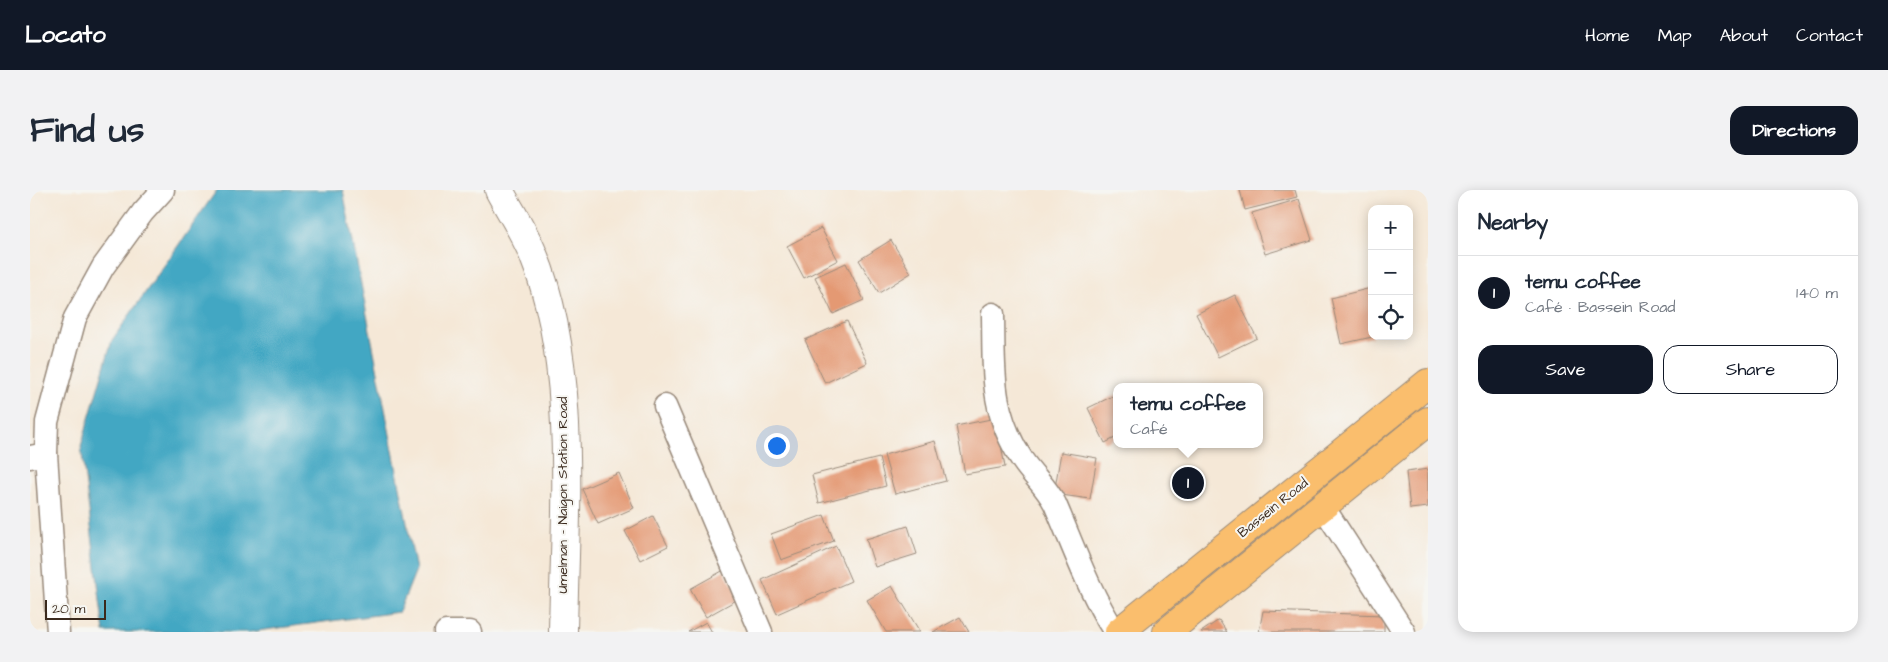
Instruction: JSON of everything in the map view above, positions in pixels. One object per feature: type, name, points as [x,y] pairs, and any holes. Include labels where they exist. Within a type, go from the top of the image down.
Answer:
[{"type":"main road","name":"Bassein Road","points":[[1119,632],[1428,383]]},
{"type":"main road","name":"Bassein Road","points":[[1167,632],[1428,421]]},
{"type":"street","points":[[58,632],[38,455],[75,318],[103,267],[143,212],[163,190]]},
{"type":"street","name":"Umelman - Naigon Station Road","points":[[499,190],[533,254],[551,313],[565,409],[563,632]]},
{"type":"street","points":[[992,314],[996,403],[1004,428],[1024,462],[1054,502],[1097,604],[1115,632]]},
{"type":"street","points":[[665,406],[761,632]]},
{"type":"street","points":[[1322,505],[1404,632]]},
{"type":"street","points":[[446,632],[470,632]]},
{"type":"water","points":[[217,190],[343,190],[416,570],[399,612],[249,632],[104,632],[81,446],[112,340]]},
{"type":"building","points":[[1240,190],[1295,190],[1297,197],[1245,210]]},
{"type":"building","points":[[1299,199],[1312,240],[1265,254],[1252,213]]},
{"type":"building","points":[[821,228],[838,260],[804,278],[787,246]]},
{"type":"building","points":[[891,240],[911,273],[879,293],[859,260]]},
{"type":"building","points":[[846,263],[864,300],[833,314],[815,277]]},
{"type":"building","points":[[1368,289],[1368,338],[1341,344],[1331,298]]},
{"type":"building","points":[[1235,295],[1257,338],[1218,357],[1196,314]]},
{"type":"building","points":[[847,321],[867,363],[825,383],[805,340]]},
{"type":"building","points":[[1113,396],[1113,439],[1105,443],[1088,408]]},
{"type":"building","points":[[996,418],[1005,467],[965,474],[956,426]]},
{"type":"building","points":[[935,441],[946,481],[895,494],[884,455]]},
{"type":"building","points":[[1061,452],[1097,458],[1090,499],[1054,494]]},
{"type":"building","points":[[879,458],[886,486],[819,503],[812,475]]},
{"type":"building","points":[[1428,469],[1428,507],[1410,509],[1406,472]]},
{"type":"building","points":[[619,473],[634,508],[598,524],[582,489]]},
{"type":"building","points":[[824,515],[834,541],[781,560],[771,534]]},
{"type":"building","points":[[653,516],[668,546],[640,560],[625,531]]},
{"type":"building","points":[[908,526],[917,554],[875,567],[866,539]]},
{"type":"building","points":[[836,546],[851,581],[777,614],[762,580]]},
{"type":"building","points":[[724,570],[740,598],[706,617],[690,589]]},
{"type":"building","points":[[892,586],[920,632],[886,632],[867,600]]},
{"type":"building","points":[[1263,611],[1384,615],[1384,632],[1259,632]]},
{"type":"building","points":[[960,617],[969,632],[933,632]]},
{"type":"building","points":[[1219,620],[1227,632],[1201,632]]},
{"type":"building","points":[[706,622],[712,632],[688,632]]},
{"type":"place","name":"temu coffee","points":[[1188,483]]}]
